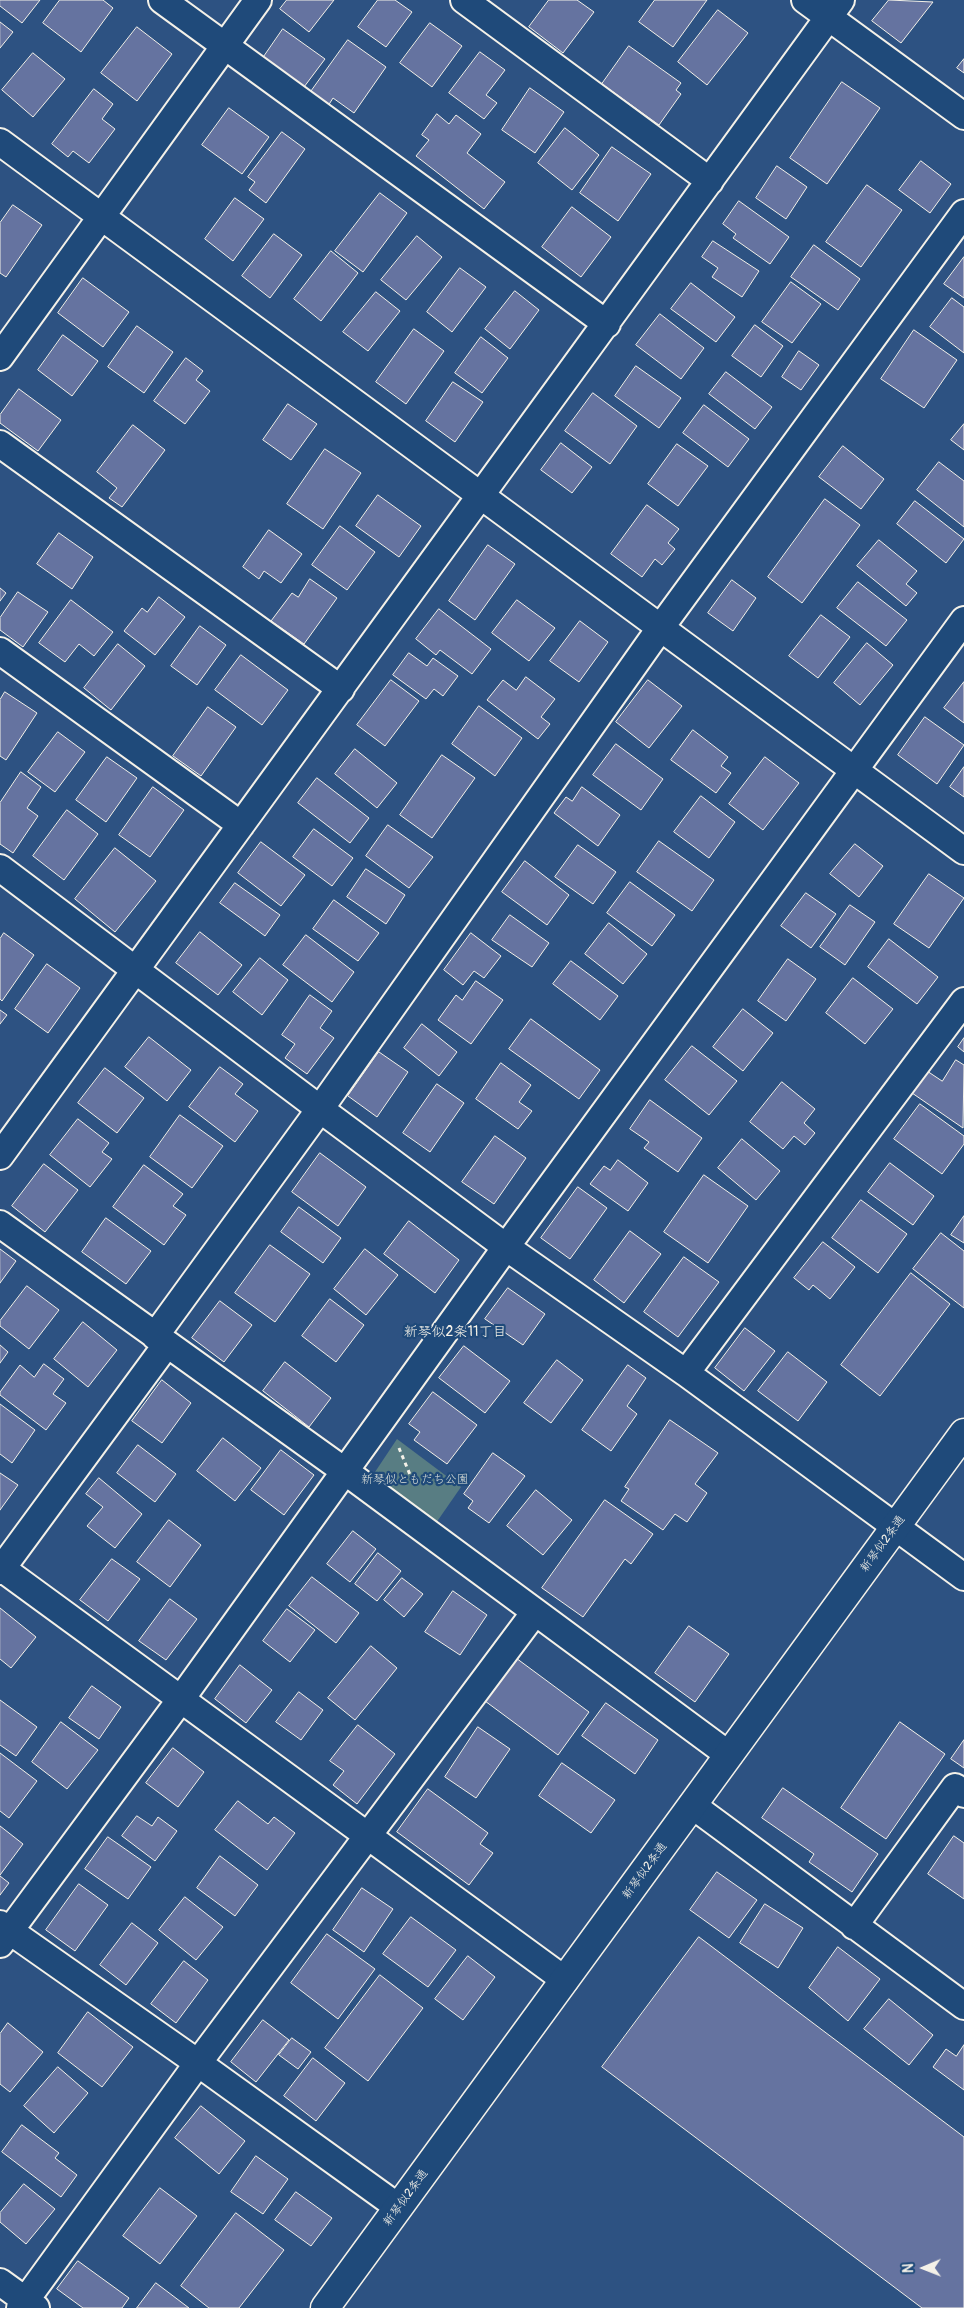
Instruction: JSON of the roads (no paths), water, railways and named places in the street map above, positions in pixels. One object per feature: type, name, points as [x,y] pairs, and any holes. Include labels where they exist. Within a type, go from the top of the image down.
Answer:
[{"type":"street","points":[[162,0],[606,324]]},
{"type":"street","points":[[0,357],[100,216],[258,0]]},
{"type":"street","points":[[464,0],[710,181]]},
{"type":"street","points":[[805,0],[835,9],[964,116]]},
{"type":"street","points":[[0,1156],[835,9]]},
{"type":"street","points":[[0,142],[964,851]]},
{"type":"street","points":[[565,1980],[1,1569],[320,1109],[661,628],[964,213]]},
{"type":"street","points":[[0,444],[341,689]]},
{"type":"street","points":[[398,2207],[198,2063],[3,1933],[181,1699],[506,1247],[964,620]]},
{"type":"street","points":[[0,650],[242,825]]},
{"type":"street","points":[[0,868],[506,1247],[686,1373],[964,1577]]},
{"type":"street","points":[[686,1373],[964,1001]]},
{"type":"street","points":[[0,1224],[346,1472],[729,1755]]},
{"type":"street","name":"新琴似2条通","points":[[325,2308],[964,1433]]},
{"type":"street","points":[[0,2282],[27,2306],[198,2063],[535,1612]]},
{"type":"street","points":[[854,1926],[955,1787],[964,1794]]},
{"type":"street","points":[[692,1805],[964,2006]]},
{"type":"district","name":"新琴似2条11丁目","points":[[455,1332]]},
{"type":"park label","name":"新琴似ともだち公園","points":[[415,1480]]}]
